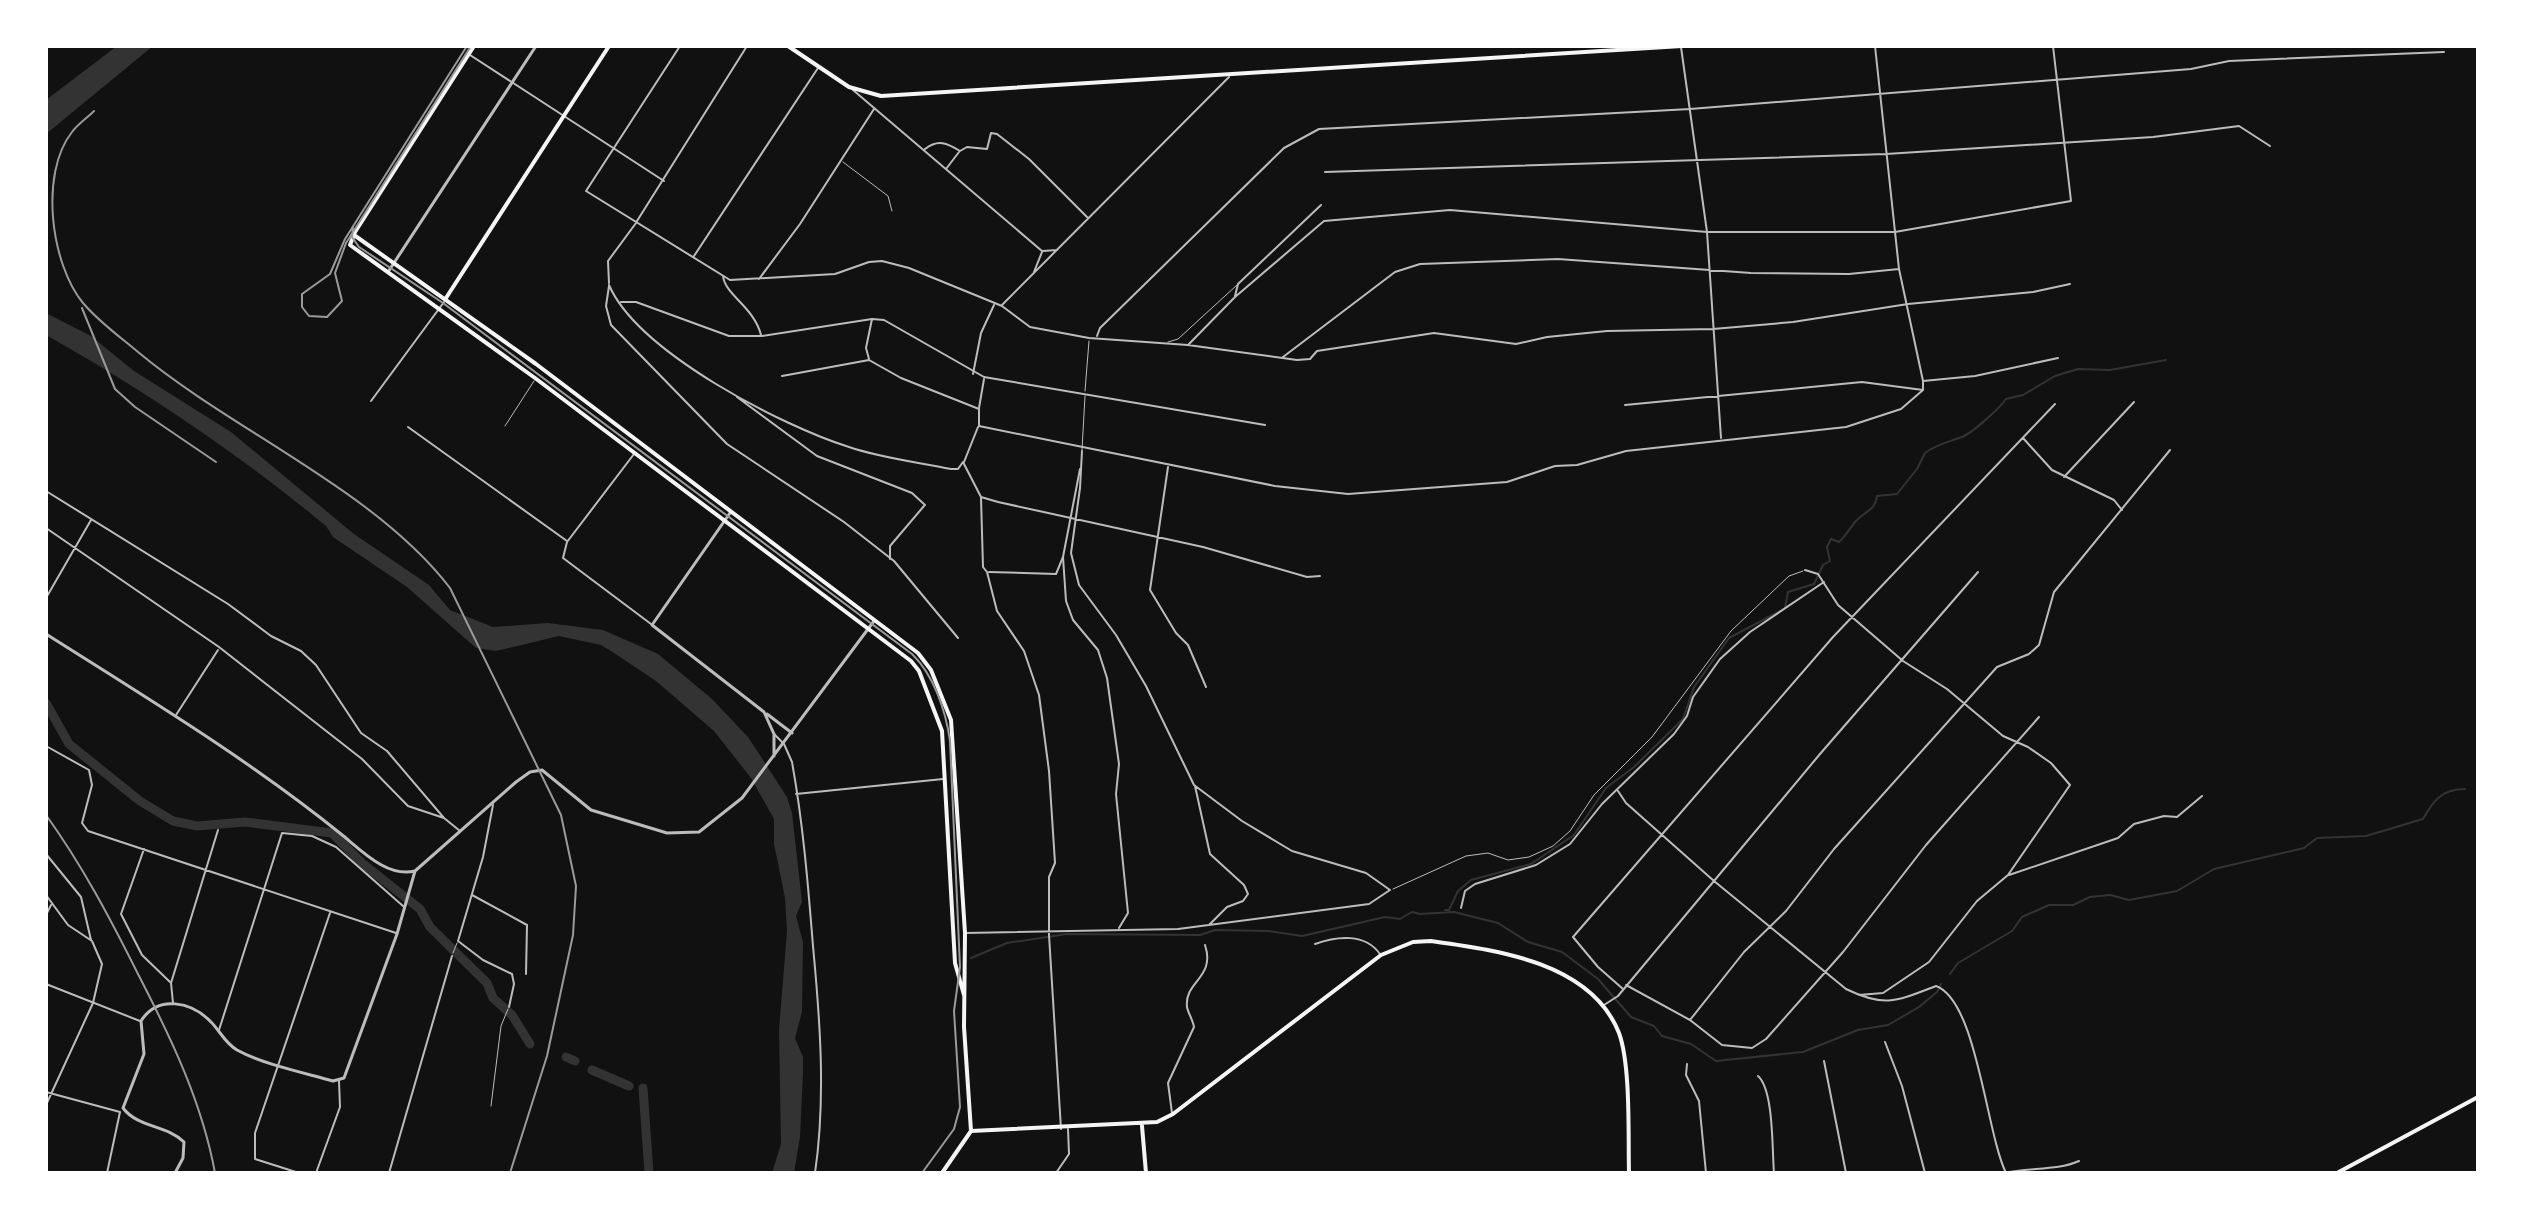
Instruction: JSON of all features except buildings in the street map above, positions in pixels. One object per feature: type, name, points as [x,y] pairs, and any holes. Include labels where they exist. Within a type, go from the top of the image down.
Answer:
[{"type":"main road","points":[[474,46],[350,245],[726,520],[919,671],[942,731],[955,963],[964,995]]},
{"type":"main road","points":[[446,298],[609,46]]},
{"type":"main road","points":[[788,46],[849,87],[869,94],[897,95],[1681,46]]},
{"type":"main road","points":[[354,235],[446,298],[925,662],[951,720],[965,933],[964,995],[971,1131],[942,1173]]},
{"type":"main road","points":[[971,1131],[1142,1126],[1173,1114],[1381,955],[1413,942],[1431,941],[1514,956],[1566,977],[1603,1006],[1619,1033],[1624,1065],[1629,1173]]},
{"type":"main road","points":[[2337,1173],[2478,1097]]},
{"type":"main road","points":[[1142,1126],[1146,1173]]},
{"type":"street","points":[[388,272],[536,46]]},
{"type":"street","points":[[680,46],[586,191],[730,280],[835,274],[882,261],[909,268],[1002,306],[1030,327],[1089,338],[1310,359],[1317,351],[1434,333],[1516,344],[1547,337],[1607,331],[1713,329],[1828,319],[1908,304],[2033,292],[2070,284]]},
{"type":"street","points":[[747,46],[664,181],[608,261],[606,306],[611,325],[700,420],[727,444],[844,522],[890,559],[958,638]]},
{"type":"street","points":[[1681,46],[1707,232],[1721,438]]},
{"type":"street","points":[[979,426],[1082,450],[1275,486],[1348,494],[1507,482],[1555,466],[1577,465],[1626,451],[1721,438],[1846,427],[1901,409],[1923,390],[1923,381],[1899,269],[1875,46]]},
{"type":"street","points":[[1188,345],[1235,297],[1324,221],[1450,210],[1707,232],[1895,232],[2071,201],[2053,46]]},
{"type":"street","points":[[1096,338],[1100,328],[1284,148],[1319,129],[1690,109],[1881,95],[2191,69],[2229,61],[2444,52]]},
{"type":"street","points":[[468,54],[664,181]]},
{"type":"street","points":[[693,257],[819,67]]},
{"type":"street","points":[[1002,306],[1233,72]]},
{"type":"street","points":[[849,87],[1042,251],[1058,250]]},
{"type":"street","points":[[759,280],[875,108]]},
{"type":"street","points":[[1325,172],[1886,154],[2062,144],[2239,126],[2270,146]]},
{"type":"street","points":[[946,170],[960,151],[967,147],[987,149],[991,133],[997,134],[1029,159],[1088,219]]},
{"type":"street","points":[[924,150],[933,143],[947,143],[960,151]]},
{"type":"street","points":[[1235,297],[1238,284],[1321,205]]},
{"type":"street","points":[[1034,273],[1042,251]]},
{"type":"street","points":[[1282,358],[1395,272],[1420,264],[1558,259],[1709,270],[1849,274],[1899,269]]},
{"type":"street","points":[[723,276],[727,288],[754,314],[762,336]]},
{"type":"street","points":[[609,285],[621,302],[683,362],[733,394],[817,456],[912,493],[925,505],[890,546],[890,559]]},
{"type":"street","points":[[371,401],[446,298]]},
{"type":"street","points":[[621,302],[650,306],[729,336],[762,336],[872,319],[884,320],[973,374],[1085,396],[1265,425]]},
{"type":"street","points":[[973,374],[981,333],[994,305]]},
{"type":"street","points":[[869,360],[866,348],[872,319]]},
{"type":"street","points":[[1923,381],[1975,376],[2058,358]]},
{"type":"street","points":[[782,376],[857,359],[869,360],[901,378],[979,409]]},
{"type":"street","points":[[733,394],[852,449],[958,469],[979,426],[984,377]]},
{"type":"street","points":[[1625,405],[1717,394],[1763,395],[1862,382],[1923,390]]},
{"type":"street","points":[[2064,478],[2134,402]]},
{"type":"street","points":[[1623,989],[1598,967],[1573,937],[1663,835],[1688,801],[1852,619],[2055,404]]},
{"type":"street","points":[[408,427],[567,542]]},
{"type":"street","points":[[2022,437],[2064,478],[2102,493],[2123,511]]},
{"type":"street","points":[[1082,450],[1071,553],[1079,585],[1124,647],[1146,686],[1194,785],[1210,854],[1244,885],[1248,894],[1243,901],[1227,907],[1208,926]]},
{"type":"street","points":[[1690,1020],[1744,952],[1771,928],[1834,849],[1997,667],[2029,654],[2039,645],[2054,592],[2170,450]]},
{"type":"street","points":[[635,453],[567,542],[563,558],[792,733]]},
{"type":"street","points":[[963,462],[981,497],[980,556],[997,611],[1024,651],[1039,695],[1049,771],[1055,863],[1049,877],[1049,935],[1061,1129]]},
{"type":"street","points":[[1168,466],[1150,590],[1188,645],[1206,687]]},
{"type":"street","points":[[1080,469],[1063,557],[1066,601],[1073,620],[1098,650],[1107,678],[1119,764],[1116,794],[1128,913],[1119,929]]},
{"type":"street","points":[[46,491],[228,604],[271,636],[301,651],[316,665],[361,733],[387,751],[444,818],[461,832]]},
{"type":"street","points":[[981,497],[1076,517],[1307,577],[1320,576]]},
{"type":"street","points":[[652,625],[730,513]]},
{"type":"street","points":[[46,598],[92,519]]},
{"type":"street","points":[[46,528],[219,647],[362,759],[408,806],[444,818]]},
{"type":"street","points":[[987,572],[1056,574],[1063,557]]},
{"type":"street","points":[[1805,570],[1825,581],[1838,605],[1903,661],[2003,736],[2017,741],[2051,763],[2070,785],[2008,875],[1977,901],[1929,962],[1883,993],[1859,995]]},
{"type":"street","points":[[1603,1006],[1618,996],[1978,572]]},
{"type":"street","points":[[1461,908],[1465,891],[1475,884],[1536,865],[1570,844],[1602,804],[1674,734],[1700,685],[1720,659],[1750,632],[1825,581]]},
{"type":"street","points":[[316,1173],[340,1107],[339,1081],[347,1073],[397,934],[415,871],[523,776],[542,770],[591,810],[679,834],[699,832],[711,826],[742,798],[874,621]]},
{"type":"street","points":[[46,634],[265,775],[372,858],[400,872],[415,871]]},
{"type":"street","points":[[176,716],[219,647]]},
{"type":"street","points":[[1146,686],[1154,705]]},
{"type":"street","points":[[764,712],[792,762],[811,899],[819,1004],[820,1127],[815,1173]]},
{"type":"street","points":[[1626,985],[1690,1020],[1722,1045],[1752,1048],[1766,1039],[1926,845],[2039,717]]},
{"type":"street","points":[[772,759],[774,734]]},
{"type":"street","points":[[46,746],[89,770],[92,785],[82,823],[88,831],[208,870],[263,892],[397,934]]},
{"type":"street","points":[[796,794],[945,779]]},
{"type":"street","points":[[965,933],[1208,926],[1369,904],[1390,890],[1366,873],[1292,851],[1242,821],[1194,785]]},
{"type":"street","points":[[1618,791],[1714,881],[1859,995],[1885,1003],[1936,986],[1955,999],[1976,1058],[1994,1143],[2005,1173],[2035,1166],[2067,1167],[2079,1161]]},
{"type":"street","points":[[2008,875],[2118,838],[2134,824],[2164,816],[2177,817],[2202,796]]},
{"type":"street","points":[[493,805],[458,941],[483,960],[512,974],[514,984],[509,1007]]},
{"type":"street","points":[[173,1003],[171,983],[218,830]]},
{"type":"street","points":[[219,1031],[282,833],[312,836],[336,847],[405,907]]},
{"type":"street","points":[[144,848],[121,914],[142,955],[171,983]]},
{"type":"street","points":[[46,854],[81,897],[92,941],[102,964],[93,1003],[46,1105]]},
{"type":"street","points":[[46,895],[68,925],[92,941]]},
{"type":"street","points":[[471,895],[527,925],[526,974]]},
{"type":"street","points":[[46,915],[52,904]]},
{"type":"street","points":[[299,1173],[255,1159],[255,1133],[330,912]]},
{"type":"street","points":[[1315,944],[1331,938],[1363,939],[1381,955]]},
{"type":"street","points":[[1173,1114],[1168,1083],[1194,1027],[1187,1008],[1194,987],[1206,972],[1209,956],[1205,945]]},
{"type":"street","points":[[389,1173],[452,956]]},
{"type":"street","points":[[46,984],[141,1021]]},
{"type":"street","points":[[107,1173],[122,1110],[144,1054],[141,1021],[152,1008],[173,1003],[185,1006],[210,1020],[236,1050],[339,1081]]},
{"type":"street","points":[[1885,1042],[1902,1086],[1925,1173]]},
{"type":"street","points":[[1824,1061],[1846,1173]]},
{"type":"street","points":[[1687,1064],[1686,1075],[1699,1101],[1706,1173]]},
{"type":"street","points":[[1758,1076],[1764,1081],[1768,1100],[1774,1173]]},
{"type":"street","points":[[46,1092],[122,1110],[173,1132],[184,1142],[183,1158],[175,1173]]},
{"type":"street","points":[[1056,1173],[1069,1154],[1068,1129]]},
{"type":"lane","points":[[841,161],[888,196],[892,211]]},
{"type":"lane","points":[[1162,345],[1178,339],[1238,284]]},
{"type":"lane","points":[[1082,450],[1089,338]]},
{"type":"lane","points":[[505,426],[535,378]]},
{"type":"lane","points":[[1390,890],[1466,856],[1488,853],[1508,860],[1529,857],[1553,846],[1570,831],[1594,795],[1659,728],[1731,631],[1789,576],[1805,570]]},
{"type":"lane","points":[[452,956],[458,941]]},
{"type":"lane","points":[[491,1106],[501,1026],[509,1007]]},
{"type":"shaded area","points":[[117,46],[153,46],[46,134],[46,100]]},
{"type":"shaded area","points":[[46,313],[91,336],[134,371],[231,432],[354,534],[429,585],[450,610],[493,627],[548,623],[603,630],[658,654],[712,699],[748,737],[787,797],[792,813],[802,902],[796,916],[803,942],[802,1012],[795,1038],[803,1057],[803,1073],[800,1137],[794,1173],[772,1173],[781,1144],[779,1030],[787,931],[785,898],[774,844],[774,819],[751,778],[714,731],[656,681],[601,645],[559,636],[496,651],[476,648],[407,587],[333,537],[326,526],[225,448],[119,378],[46,335]]},
{"type":"waterway","points":[[1785,608],[1788,592],[1814,584],[1823,565],[1830,561],[1827,547],[1831,539],[1839,542],[1856,521],[1872,508],[1877,496],[1897,494],[1917,469],[1925,453],[1967,435],[2006,399],[2023,395],[2055,376],[2078,369],[2110,370],[2166,360]]},
{"type":"waterway","points":[[1445,910],[1449,910],[1458,891],[1471,880],[1531,864],[1574,835],[1606,788],[1634,767],[1683,719],[1694,687],[1729,638],[1780,611]]},
{"type":"waterway","points":[[46,703],[69,744],[140,801],[173,821],[197,826],[245,822],[332,833],[362,863],[420,909],[430,927],[487,983],[493,998],[512,1015],[530,1044]]},
{"type":"waterway","points":[[1950,974],[1958,963],[2012,931],[2022,917],[2049,905],[2073,905],[2090,897],[2110,895],[2129,900],[2177,891],[2214,869],[2304,848],[2317,838],[2366,836],[2423,819],[2439,797],[2450,791],[2465,789]]},
{"type":"waterway","points":[[971,958],[1007,943],[1067,934],[1200,935],[1215,930],[1268,931],[1302,936],[1385,917],[1400,919],[1412,912],[1454,912],[1498,923],[1528,942],[1562,952],[1598,979],[1631,1017],[1654,1026],[1662,1036],[1691,1044],[1716,1061],[1803,1052],[1858,1030],[1888,1025],[1919,1007],[1937,992],[1941,984]]},
{"type":"waterway","points":[[566,1057],[575,1061]]},
{"type":"waterway","points":[[592,1070],[629,1086]]},
{"type":"waterway","points":[[643,1088],[649,1173]]},
{"type":"tram line","points":[[467,46],[345,239],[330,274],[302,294],[302,307],[309,316],[327,317],[342,301],[335,273],[346,243],[471,46]]},
{"type":"tram line","points":[[353,227],[352,237],[359,247],[443,303],[912,654],[927,672],[942,706],[950,741],[960,967],[954,1011],[960,1107],[954,1129],[922,1173]]},
{"type":"railway","points":[[94,111],[74,129],[62,150],[55,171],[53,194],[53,219],[63,266],[83,303],[109,329],[176,381],[344,491],[419,553],[450,588],[561,815],[576,886],[573,935],[547,1056],[510,1173]]},
{"type":"railway","points":[[82,308],[115,389],[135,407],[216,462]]},
{"type":"railway","points":[[46,815],[95,892],[162,1022],[194,1096],[215,1173]]}]
